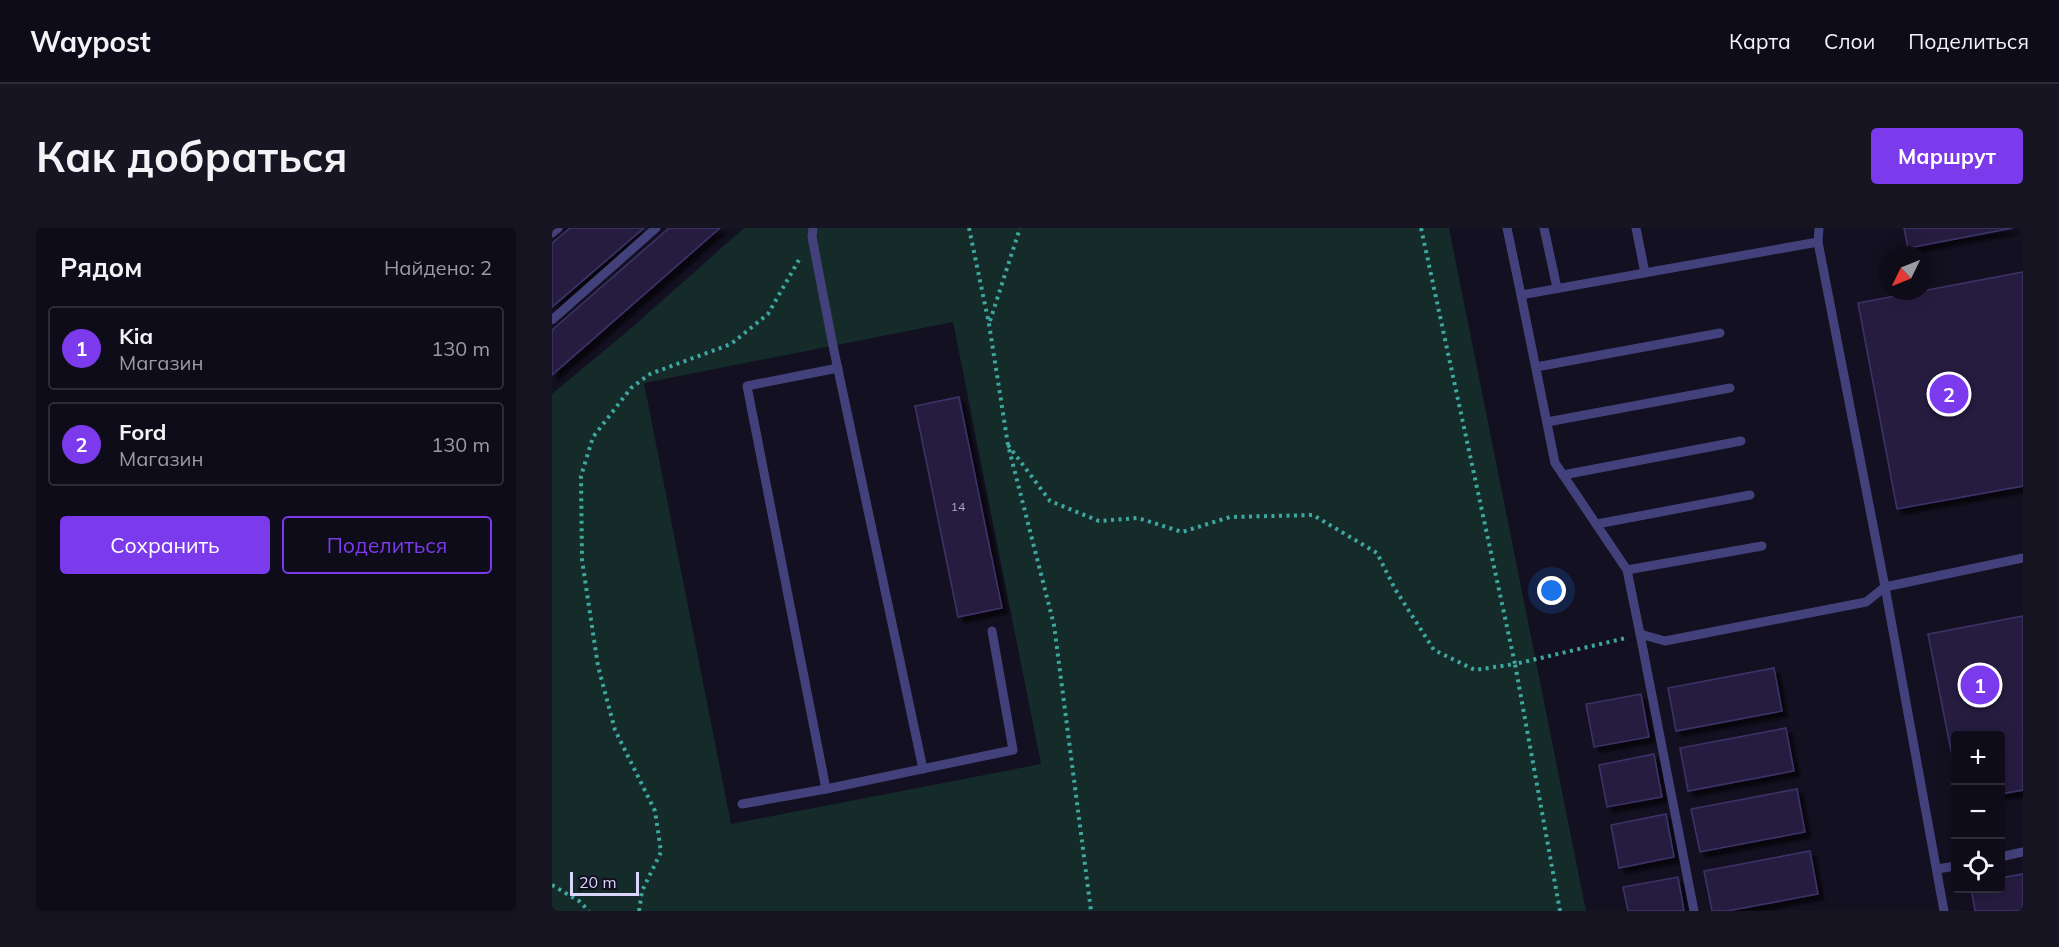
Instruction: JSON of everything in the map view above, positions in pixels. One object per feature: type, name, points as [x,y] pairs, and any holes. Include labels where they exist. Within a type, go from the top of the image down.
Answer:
[{"type":"lane","points":[[552,233],[558,228]]},
{"type":"lane","points":[[552,320],[656,228]]},
{"type":"lane","points":[[1507,228],[1555,463],[1627,570],[1694,911]]},
{"type":"lane","points":[[1544,228],[1557,288]]},
{"type":"lane","points":[[1636,228],[1645,273]]},
{"type":"lane","points":[[1819,228],[1818,242],[1885,586],[1944,911]]},
{"type":"lane","points":[[812,232],[838,368],[922,769]]},
{"type":"lane","points":[[1521,294],[1818,242]]},
{"type":"lane","points":[[1536,367],[1720,333]]},
{"type":"lane","points":[[826,789],[747,386],[838,368]]},
{"type":"lane","points":[[1547,422],[1730,388]]},
{"type":"lane","points":[[1563,475],[1741,441]]},
{"type":"lane","points":[[1596,524],[1750,495]]},
{"type":"lane","points":[[1627,570],[1762,546]]},
{"type":"lane","points":[[1640,634],[1665,641],[1866,602],[1885,586],[2023,558]]},
{"type":"lane","points":[[742,804],[1013,750],[992,631]]},
{"type":"lane","points":[[2005,856],[2023,852]]},
{"type":"lane","points":[[1937,869],[1951,867]]},
{"type":"path","points":[[969,228],[989,324],[1008,445],[1054,625],[1091,911]]},
{"type":"path","points":[[989,324],[1020,228]]},
{"type":"path","points":[[1421,228],[1515,664],[1560,911]]},
{"type":"path","points":[[639,911],[642,891],[661,852],[655,811],[615,730],[598,666],[582,560],[581,476],[593,436],[631,388],[650,374],[731,344],[768,314],[812,232]]},
{"type":"path","points":[[1008,445],[1050,501],[1099,520],[1138,518],[1182,531],[1230,517],[1313,515],[1377,553],[1395,589],[1434,650],[1475,670],[1515,664],[1640,634]]},
{"type":"path","points":[[552,885],[579,901],[589,911]]},
{"type":"green space","points":[[744,228],[1449,228],[1586,911],[552,911],[552,394],[629,330]],"holes":[[[953,322],[1041,764],[731,824],[644,383]]]},
{"type":"building","points":[[570,228],[644,228],[552,307],[552,243]]},
{"type":"building","points":[[669,228],[720,228],[552,375],[552,330]]},
{"type":"building","points":[[1904,228],[2013,228],[1918,246],[1908,246]]},
{"type":"building","points":[[2023,272],[2023,486],[1897,509],[1858,303],[1879,299],[1933,300],[1933,289]]},
{"type":"building","points":[[959,397],[1002,608],[958,617],[915,406]]},
{"type":"building","points":[[2023,616],[2023,790],[2005,793],[2005,731],[1951,731],[1951,751],[1928,634]]},
{"type":"building","points":[[1774,668],[1782,711],[1676,731],[1668,688]]},
{"type":"building","points":[[1641,694],[1649,737],[1594,747],[1586,704]]},
{"type":"building","points":[[1786,728],[1794,771],[1688,791],[1680,748]]},
{"type":"building","points":[[1654,754],[1662,797],[1607,807],[1599,765]]},
{"type":"building","points":[[1797,789],[1805,832],[1700,852],[1691,809]]},
{"type":"building","points":[[1666,814],[1674,857],[1619,868],[1611,825]]},
{"type":"building","points":[[1810,851],[1818,894],[1727,911],[1712,911],[1704,871]]},
{"type":"building","points":[[2023,874],[2023,911],[1975,911],[1972,893],[2005,893],[2005,877]]},
{"type":"building","points":[[1678,877],[1684,911],[1628,911],[1623,887]]},
{"type":"place","name":"Ford","points":[[1949,394]]},
{"type":"place","name":"Kia","points":[[1980,685]]}]
